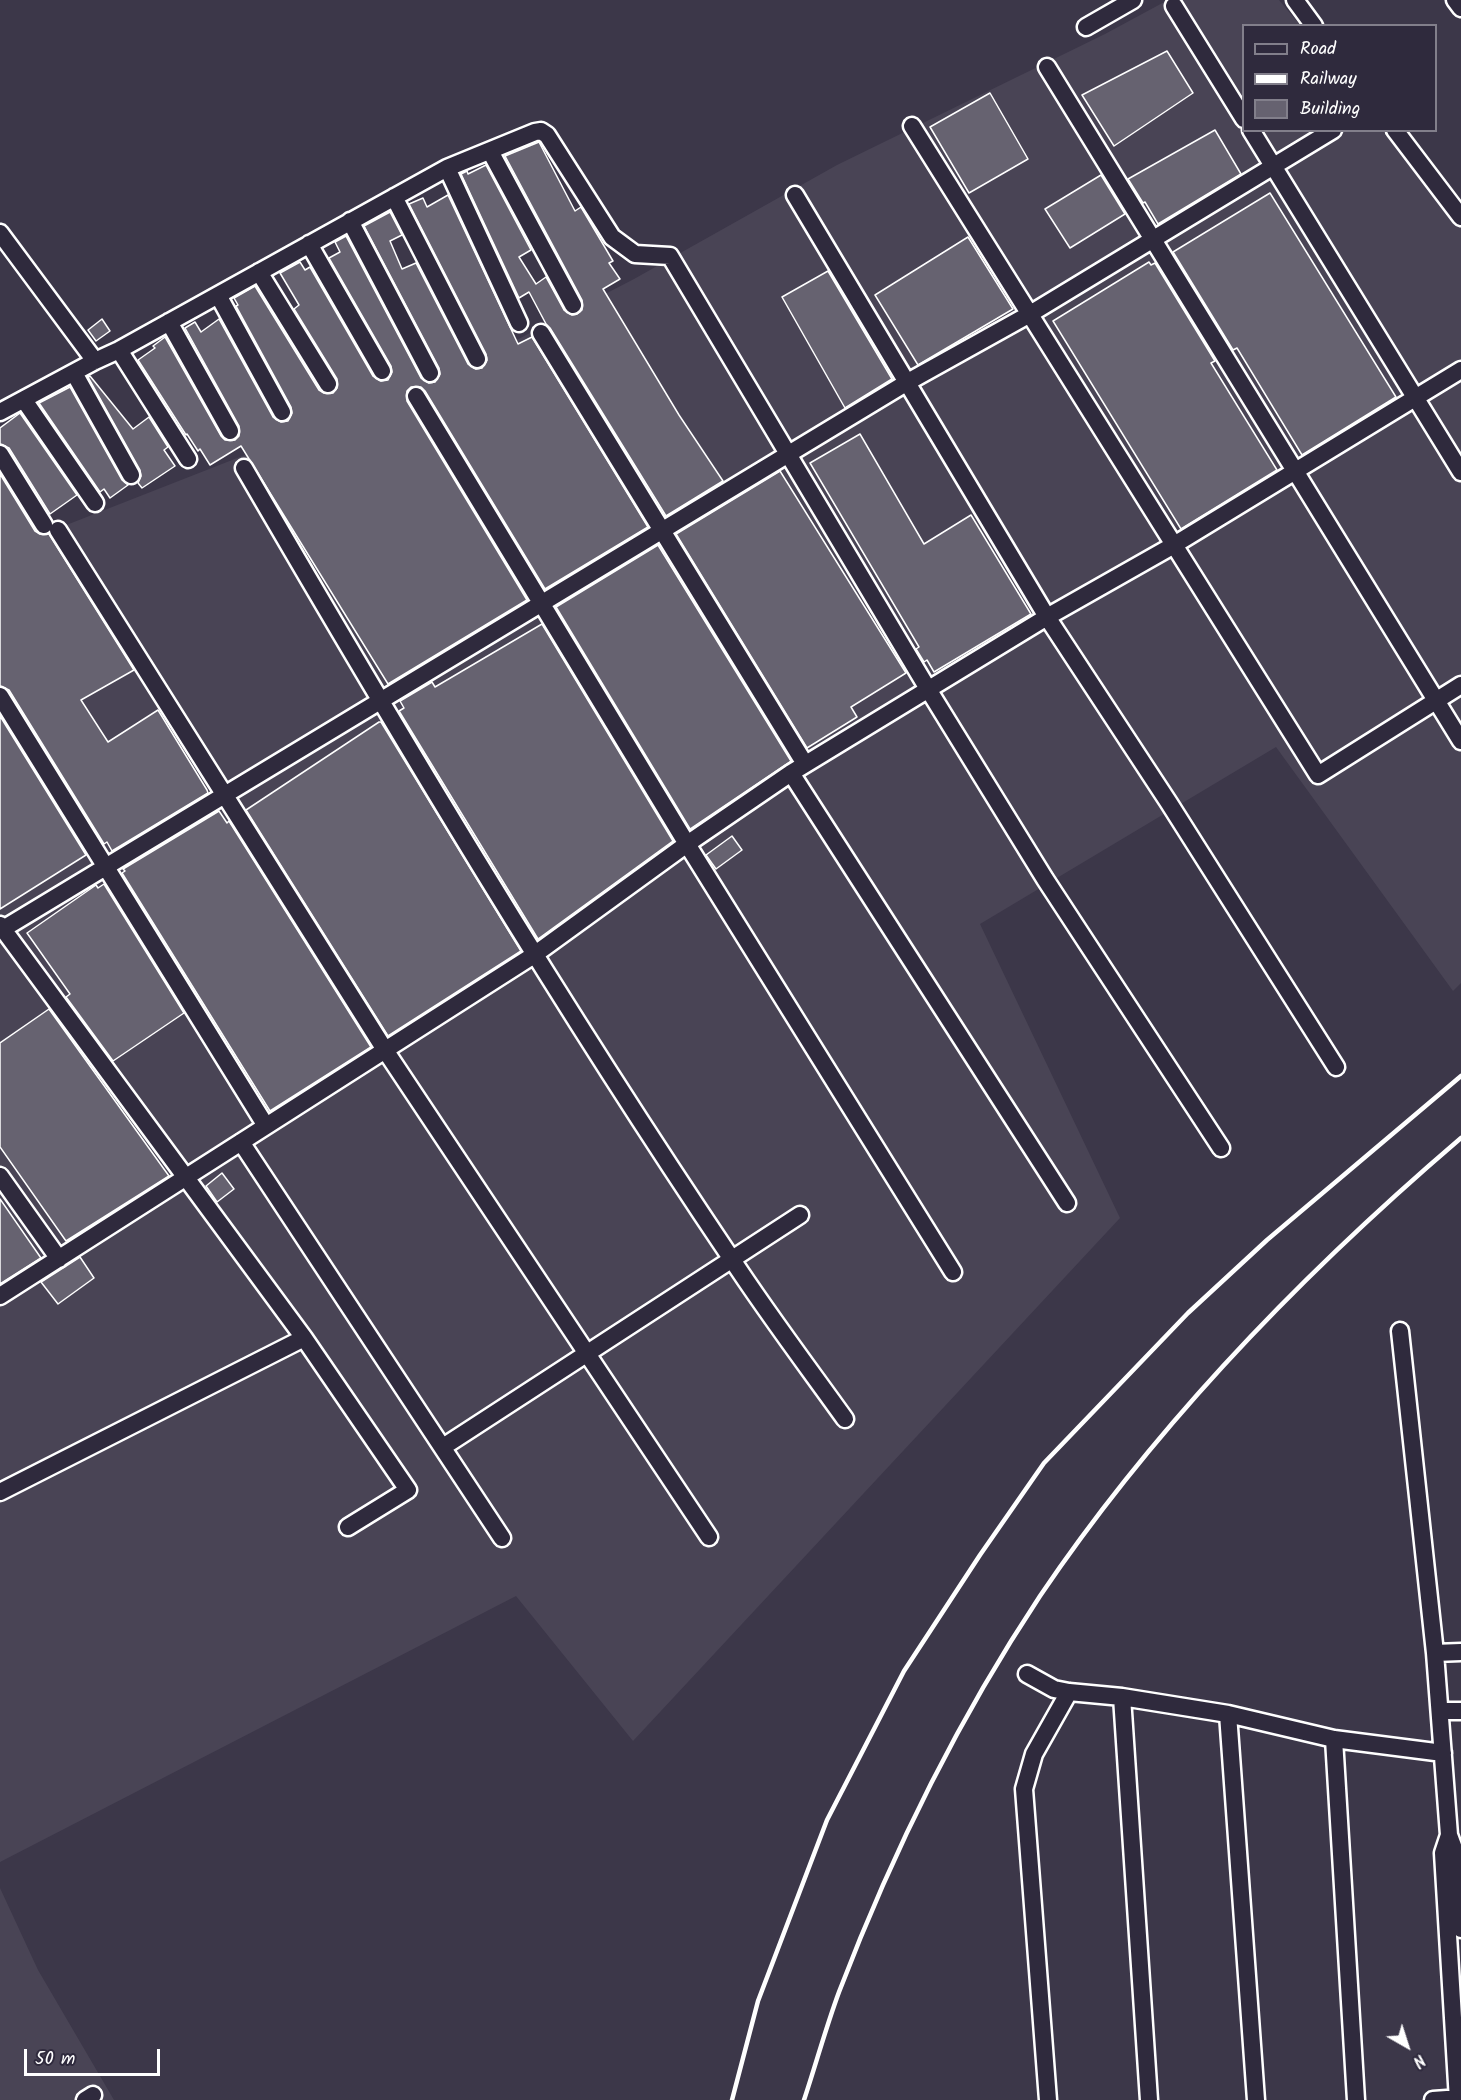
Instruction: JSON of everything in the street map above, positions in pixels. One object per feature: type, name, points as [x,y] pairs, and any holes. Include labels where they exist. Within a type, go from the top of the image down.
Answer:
[{"type":"street","points":[[1086,27],[1133,0]]},
{"type":"street","points":[[1295,0],[1313,24]]},
{"type":"street","points":[[1455,0],[1461,8]]},
{"type":"street","points":[[1174,6],[1242,116]]},
{"type":"street","points":[[1047,67],[1461,741]]},
{"type":"street","points":[[912,126],[1318,775],[1461,685]]},
{"type":"street","points":[[0,412],[119,350],[447,168],[542,131],[547,135],[612,237],[635,254],[670,255],[928,689],[1045,879],[1221,1148]]},
{"type":"street","points":[[1252,132],[1461,472]]},
{"type":"street","points":[[348,1527],[408,1490],[304,1338],[2,927],[224,796],[906,383],[1030,314],[1330,132]]},
{"type":"street","points":[[1397,132],[1461,217]]},
{"type":"street","points":[[490,151],[573,305]]},
{"type":"street","points":[[447,168],[519,323]]},
{"type":"street","points":[[795,195],[1047,617],[1336,1067]]},
{"type":"street","points":[[394,197],[477,359]]},
{"type":"street","points":[[350,221],[430,374]]},
{"type":"street","points":[[0,233],[95,361]]},
{"type":"street","points":[[309,244],[382,371]]},
{"type":"street","points":[[259,272],[328,384]]},
{"type":"street","points":[[219,295],[282,412]]},
{"type":"street","points":[[170,322],[230,431]]},
{"type":"street","points":[[541,333],[805,764]]},
{"type":"street","points":[[119,350],[188,459]]},
{"type":"street","points":[[0,1296],[534,955],[687,844],[790,773],[1047,617],[1174,545],[1461,370]]},
{"type":"street","points":[[74,373],[131,475]]},
{"type":"street","points":[[416,396],[687,844],[952,1272]]},
{"type":"street","points":[[24,400],[95,503]]},
{"type":"street","points":[[0,454],[51,527],[385,1050],[709,1537]]},
{"type":"street","points":[[244,468],[380,702],[534,955],[732,1259],[845,1419]]},
{"type":"street","points":[[0,696],[266,1126]]},
{"type":"street","points":[[790,773],[1067,1203]]},
{"type":"street","points":[[241,1142],[502,1538]]},
{"type":"street","points":[[0,1176],[59,1259]]},
{"type":"street","points":[[442,1447],[800,1215]]},
{"type":"street","points":[[1400,1331],[1435,1653],[1449,1835],[1456,1854],[1461,1929]]},
{"type":"street","points":[[0,1492],[304,1338]]},
{"type":"street","points":[[1435,1653],[1461,1652]]},
{"type":"street","points":[[1026,1674],[1054,1689],[1069,1692],[1122,1697],[1228,1714],[1334,1738],[1443,1753]]},
{"type":"street","points":[[1048,2100],[1024,1789],[1035,1754],[1069,1692]]},
{"type":"street","points":[[1122,1697],[1149,2100]]},
{"type":"street","points":[[1440,1711],[1461,1712]]},
{"type":"street","points":[[1228,1714],[1256,2100]]},
{"type":"street","points":[[1334,1738],[1356,2100]]},
{"type":"street","points":[[1433,2100],[1459,2099],[1443,1853],[1449,1835]]},
{"type":"shaded area","points":[[1168,0],[1279,0],[1299,24],[1242,24],[1242,132],[1387,132],[1461,225],[1461,983],[1453,991],[1276,747],[980,924],[1120,1218],[633,1741],[516,1596],[0,1862],[0,551],[449,375],[634,279],[837,165],[1105,34]]},
{"type":"shaded area","points":[[0,1888],[38,1970],[114,2100],[0,2100]]},
{"type":"building","points":[[1167,51],[1193,93],[1114,146],[1082,95]]},
{"type":"building","points":[[990,93],[1028,159],[969,193],[930,127]]},
{"type":"building","points":[[1215,130],[1241,174],[1158,224],[1128,179]]},
{"type":"building","points":[[539,142],[575,211],[581,207],[613,261],[609,263],[620,279],[603,289],[679,415],[723,481],[666,516],[546,324],[529,292],[519,298],[461,174],[467,171],[468,174],[486,165],[531,250],[519,257],[536,284],[546,277],[564,310],[572,315],[577,314],[582,310],[582,300],[505,156]]},
{"type":"building","points":[[1101,175],[1125,214],[1070,248],[1045,209]]},
{"type":"building","points":[[1270,193],[1396,397],[1302,455],[1237,348],[1233,350],[1173,252]]},
{"type":"building","points":[[448,195],[518,344],[532,337],[648,527],[545,589],[425,391],[421,387],[411,387],[407,391],[407,401],[527,600],[388,684],[241,446],[210,465],[200,449],[198,451],[186,435],[138,360],[155,348],[153,346],[165,337],[221,436],[225,440],[235,440],[239,436],[239,426],[185,328],[195,322],[201,332],[219,319],[273,417],[281,422],[288,421],[292,413],[291,407],[236,306],[238,305],[234,298],[255,286],[319,390],[324,393],[333,393],[337,388],[337,379],[294,309],[299,305],[280,273],[300,262],[305,270],[310,267],[373,376],[381,381],[388,380],[392,372],[391,366],[329,258],[340,252],[335,242],[346,236],[421,378],[429,383],[435,382],[440,374],[439,368],[364,226],[390,212],[402,235],[390,241],[402,269],[416,263],[468,364],[476,369],[482,368],[487,360],[486,354],[409,204],[423,198],[427,207]]},
{"type":"building","points":[[968,237],[1013,309],[918,365],[875,295]]},
{"type":"building","points":[[1149,262],[1151,265],[1155,263],[1215,361],[1211,363],[1277,470],[1181,529],[1053,321]]},
{"type":"building","points":[[828,271],[892,379],[845,408],[782,297]]},
{"type":"building","points":[[102,319],[110,331],[96,341],[88,330]]},
{"type":"building","points":[[90,376],[133,429],[149,417],[168,447],[164,450],[175,466],[142,488],[138,483],[141,476],[140,470],[88,377]]},
{"type":"building","points":[[70,387],[122,480],[128,485],[110,498],[104,489],[100,492],[39,403]]},
{"type":"building","points":[[20,413],[77,495],[50,514],[9,448],[0,444],[0,428]]},
{"type":"building","points":[[860,434],[924,544],[971,515],[1031,614],[934,672],[927,660],[924,662],[916,649],[919,647],[810,463]]},
{"type":"building","points":[[780,471],[906,673],[851,707],[857,717],[807,748],[676,534]]},
{"type":"building","points":[[0,474],[35,531],[40,534],[49,534],[134,670],[81,700],[108,742],[158,710],[208,793],[112,851],[107,842],[104,844],[9,690],[0,686]]},
{"type":"building","points":[[658,545],[791,761],[690,829],[556,607]]},
{"type":"building","points":[[542,624],[673,841],[538,939],[399,711],[404,708],[400,701],[432,682],[435,687]]},
{"type":"building","points":[[0,716],[86,855],[0,909]]},
{"type":"building","points":[[379,722],[521,951],[388,1036],[246,810]]},
{"type":"building","points":[[219,811],[227,823],[229,821],[371,1047],[270,1111],[122,873],[125,871],[123,869]]},
{"type":"building","points":[[732,836],[742,850],[716,869],[706,855]]},
{"type":"building","points":[[104,884],[184,1013],[113,1061],[66,997],[70,994],[27,933],[96,885],[98,888]]},
{"type":"building","points":[[49,1009],[169,1176],[66,1241],[0,1147],[0,1043]]},
{"type":"building","points":[[222,1173],[234,1189],[217,1202],[206,1186]]},
{"type":"building","points":[[0,1199],[41,1258],[0,1284]]},
{"type":"building","points":[[80,1257],[94,1278],[58,1304],[41,1282]]},
{"type":"railway","points":[[732,2100],[758,2001],[827,1820],[904,1671],[1044,1463],[1188,1313],[1267,1240],[1461,1076]]},
{"type":"railway","points":[[804,2100],[839,1992],[904,1839],[982,1690],[1040,1596],[1085,1532],[1133,1470],[1235,1353],[1345,1242],[1461,1138]]}]
